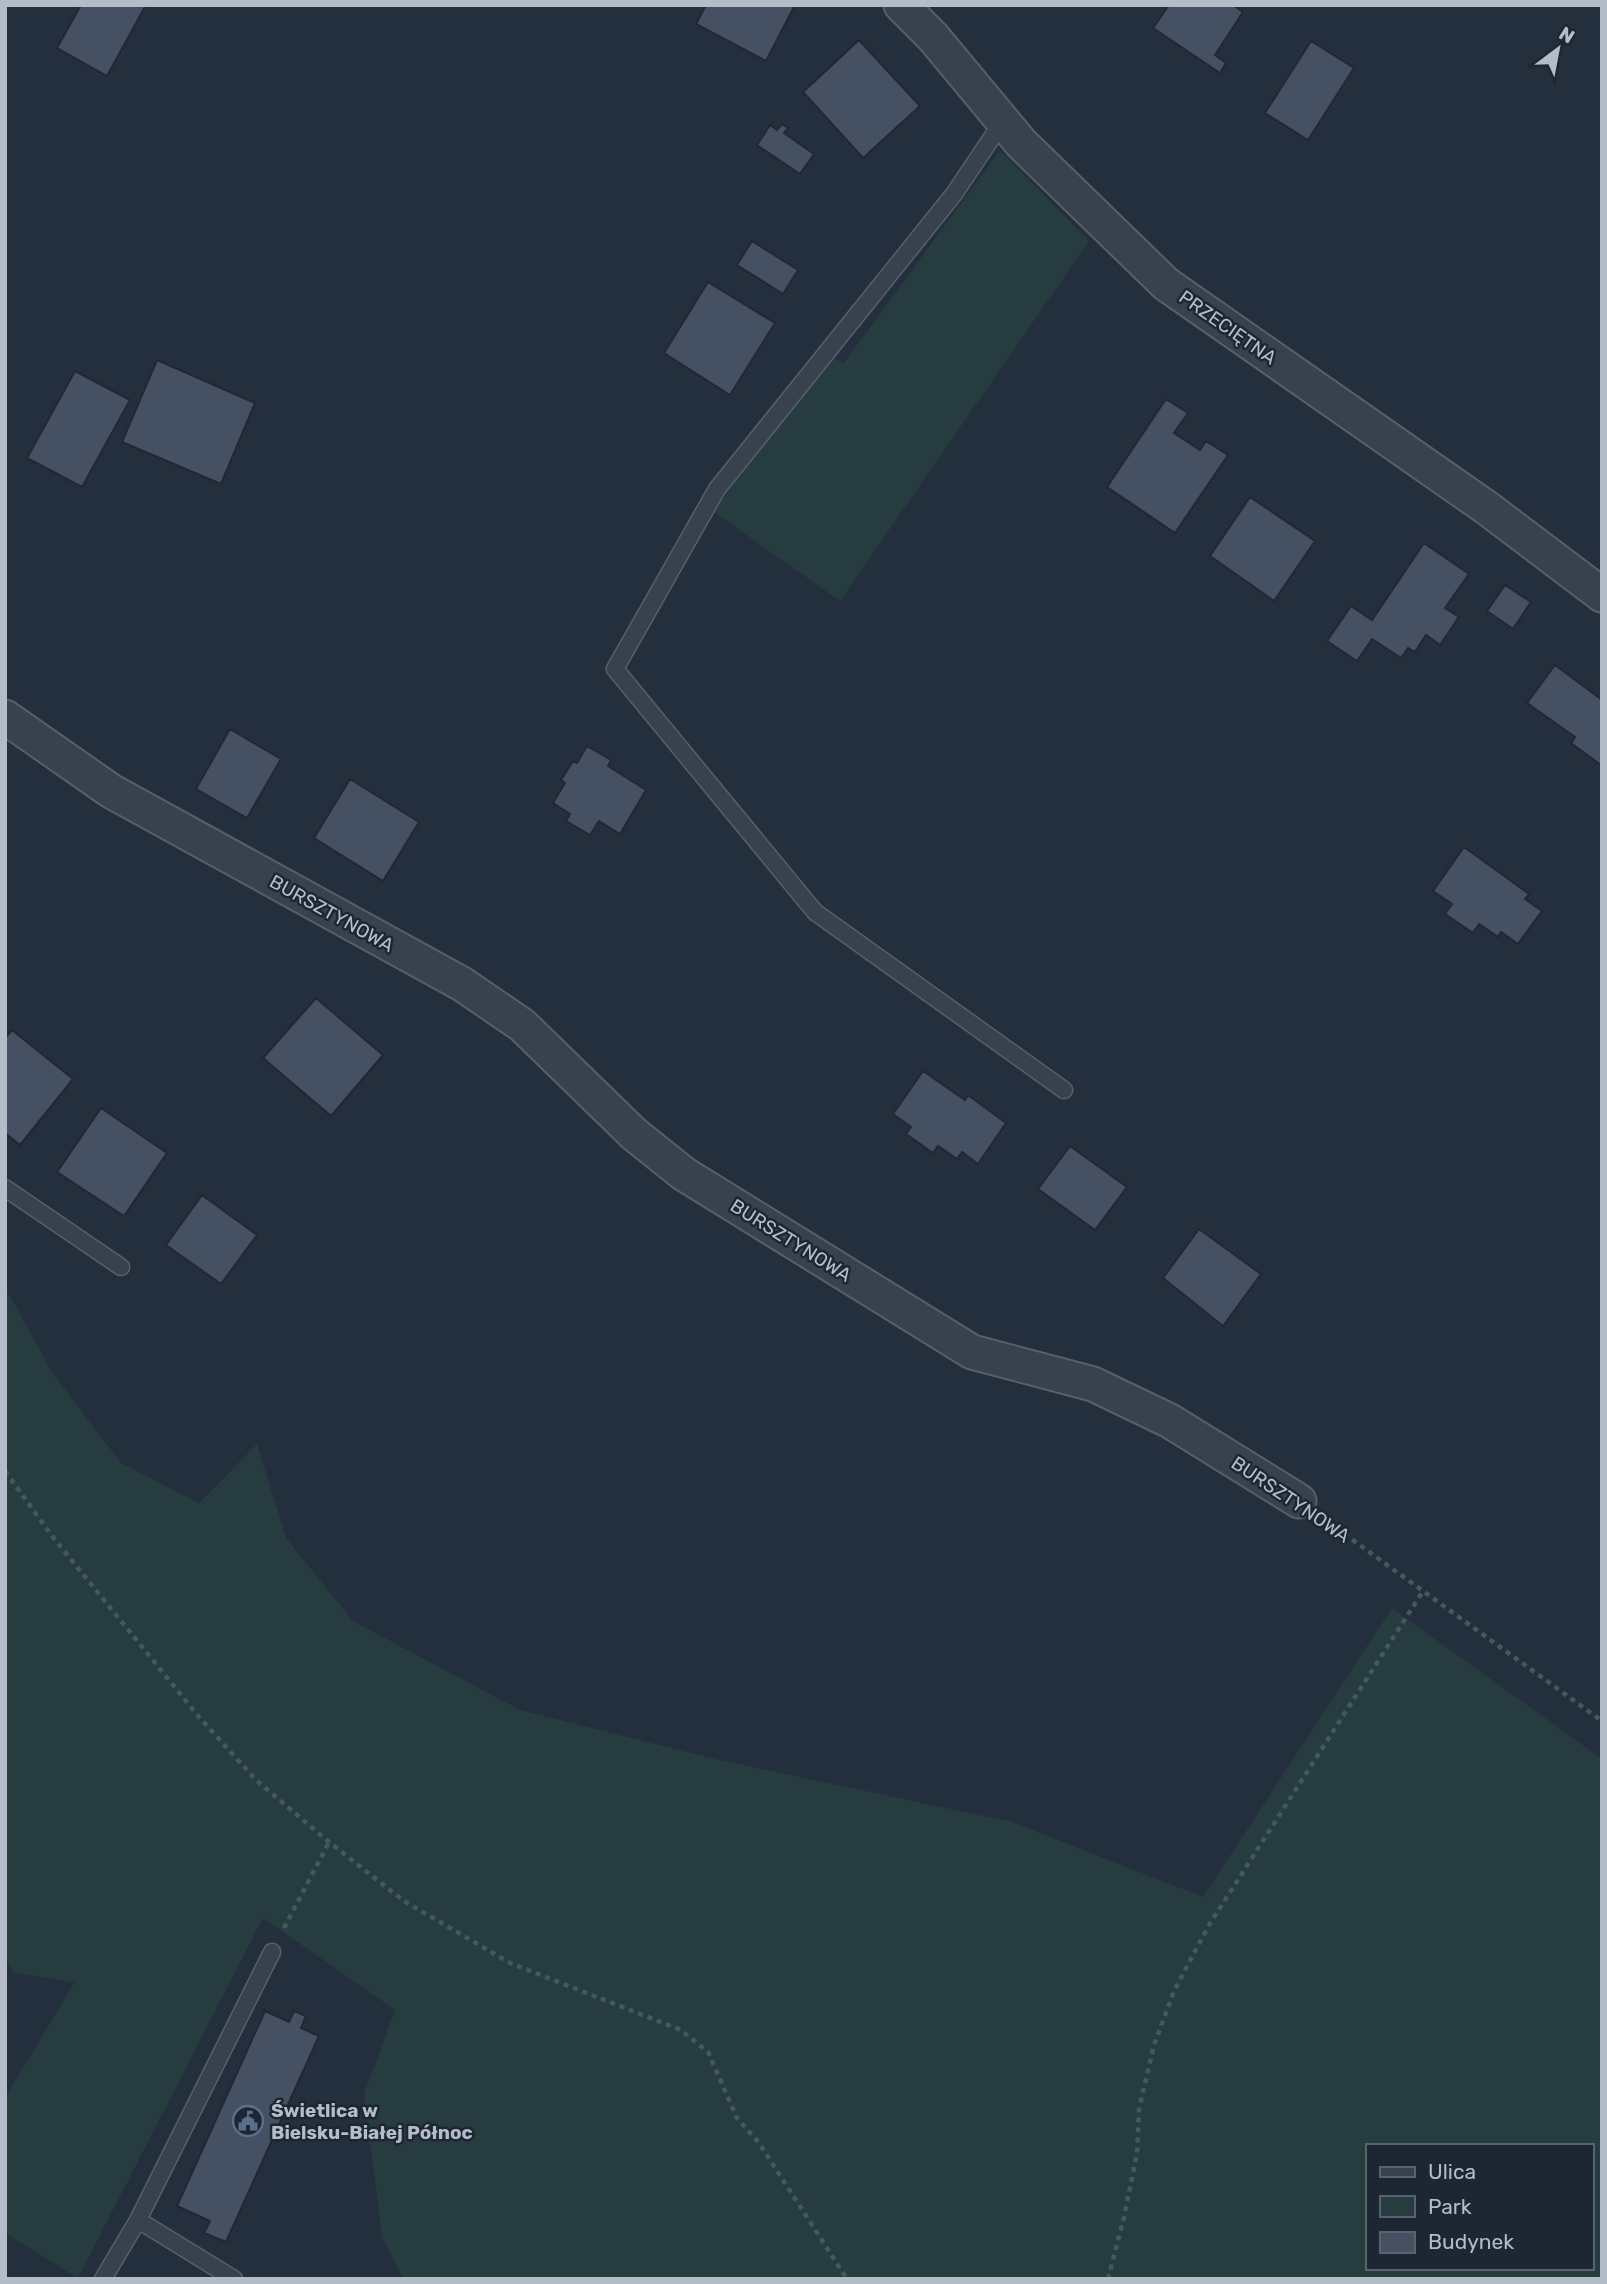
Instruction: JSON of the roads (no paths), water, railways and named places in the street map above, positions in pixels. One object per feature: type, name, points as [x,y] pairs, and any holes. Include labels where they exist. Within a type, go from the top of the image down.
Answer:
[{"type":"street","name":"PRZECIĘTNA","points":[[901,5],[933,37],[1003,121],[1091,214],[1166,284],[1487,508],[1602,595]]},
{"type":"street","name":"BURSZTYNOWA","points":[[5,717],[111,791],[462,984],[522,1025],[634,1134],[684,1174],[972,1352],[1093,1384],[1170,1421],[1299,1501]]},
{"type":"lane","points":[[1003,121],[954,194],[717,489],[615,669],[814,912],[1064,1090]]},
{"type":"lane","points":[[5,1188],[121,1266]]},
{"type":"lane","points":[[103,2279],[138,2220],[272,1952]]},
{"type":"lane","points":[[138,2220],[234,2279]]},
{"type":"place","name":"Świetlica w Bielsku-Białej Północ","points":[[248,2121]]}]
